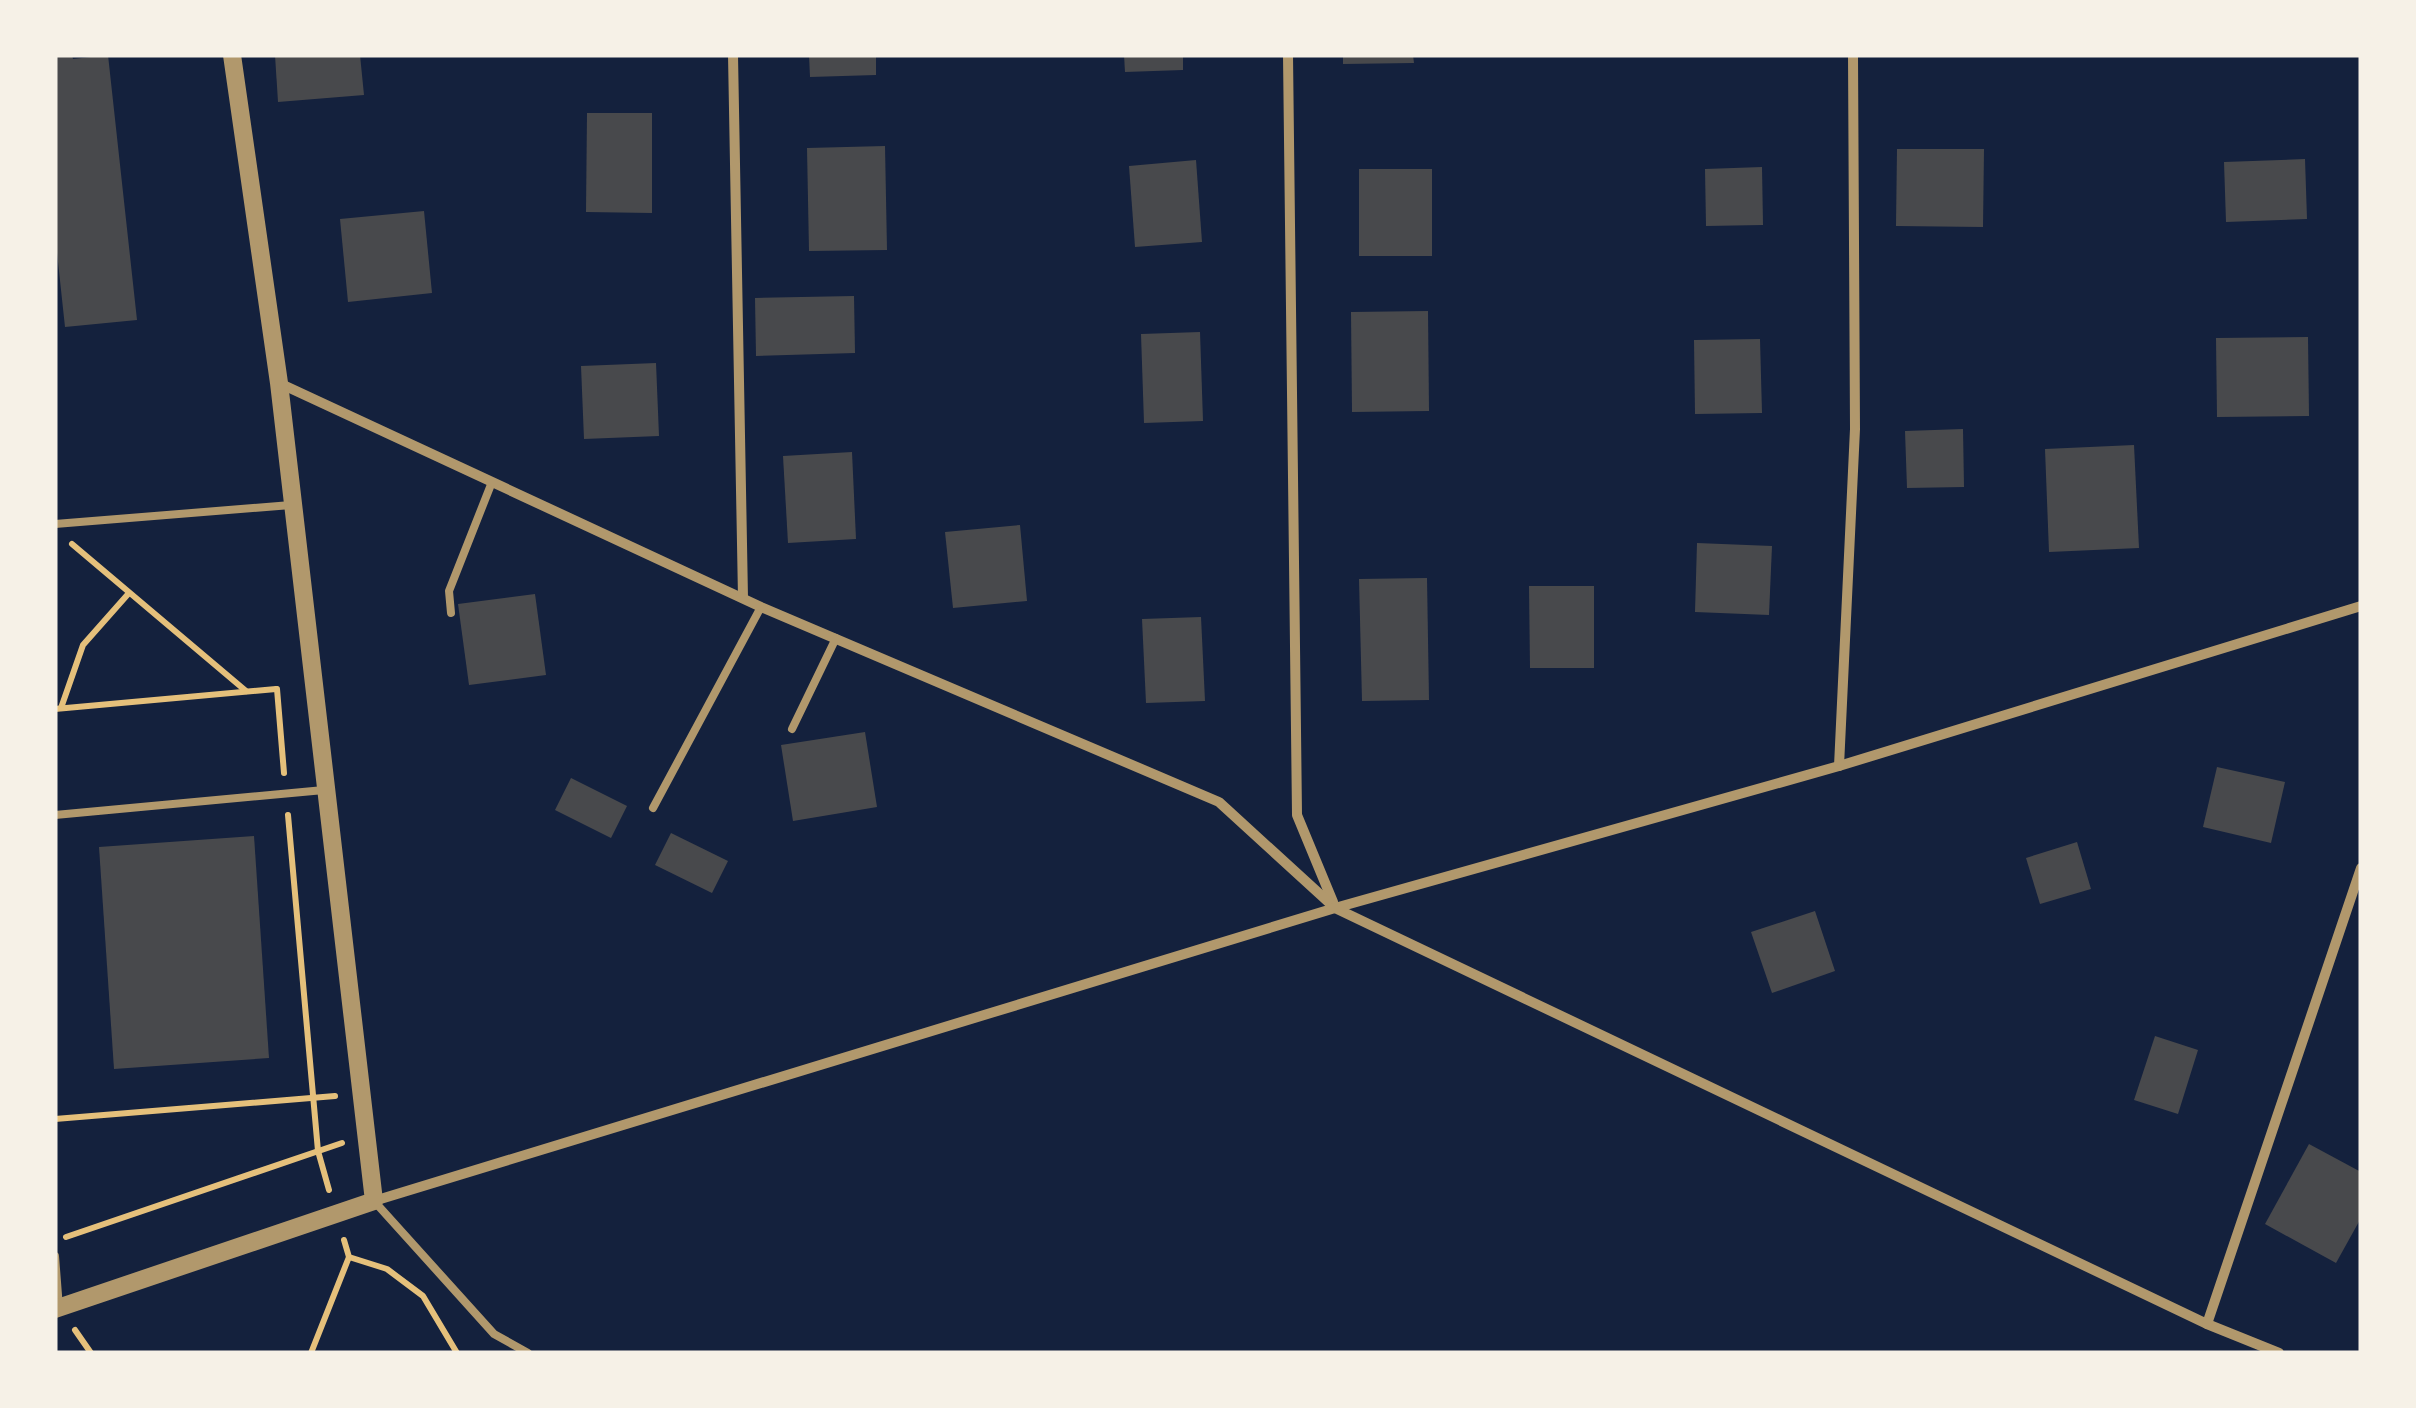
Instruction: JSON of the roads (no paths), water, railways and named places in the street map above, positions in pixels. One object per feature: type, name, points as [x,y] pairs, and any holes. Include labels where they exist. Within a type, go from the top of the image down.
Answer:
[{"type":"street","points":[[232,55],[278,384],[374,1201]]},
{"type":"street","points":[[733,55],[743,598]]},
{"type":"street","points":[[1288,55],[1297,814],[1335,908]]},
{"type":"street","points":[[1839,766],[1856,429],[1853,55]]},
{"type":"street","points":[[278,384],[761,607],[1218,802],[1335,908],[2207,1324],[2280,1353]]},
{"type":"street","points":[[57,1309],[374,1201],[1335,908],[1839,766],[2361,606]]},
{"type":"street","points":[[2207,1324],[2361,868]]},
{"type":"lane","points":[[451,613],[449,592],[492,482]]},
{"type":"lane","points":[[55,524],[291,505]]},
{"type":"lane","points":[[653,808],[761,607]]},
{"type":"lane","points":[[792,729],[836,638]]},
{"type":"lane","points":[[55,815],[325,790]]},
{"type":"lane","points":[[374,1201],[494,1334],[528,1353]]},
{"type":"lane","points":[[55,1256],[57,1309]]}]
